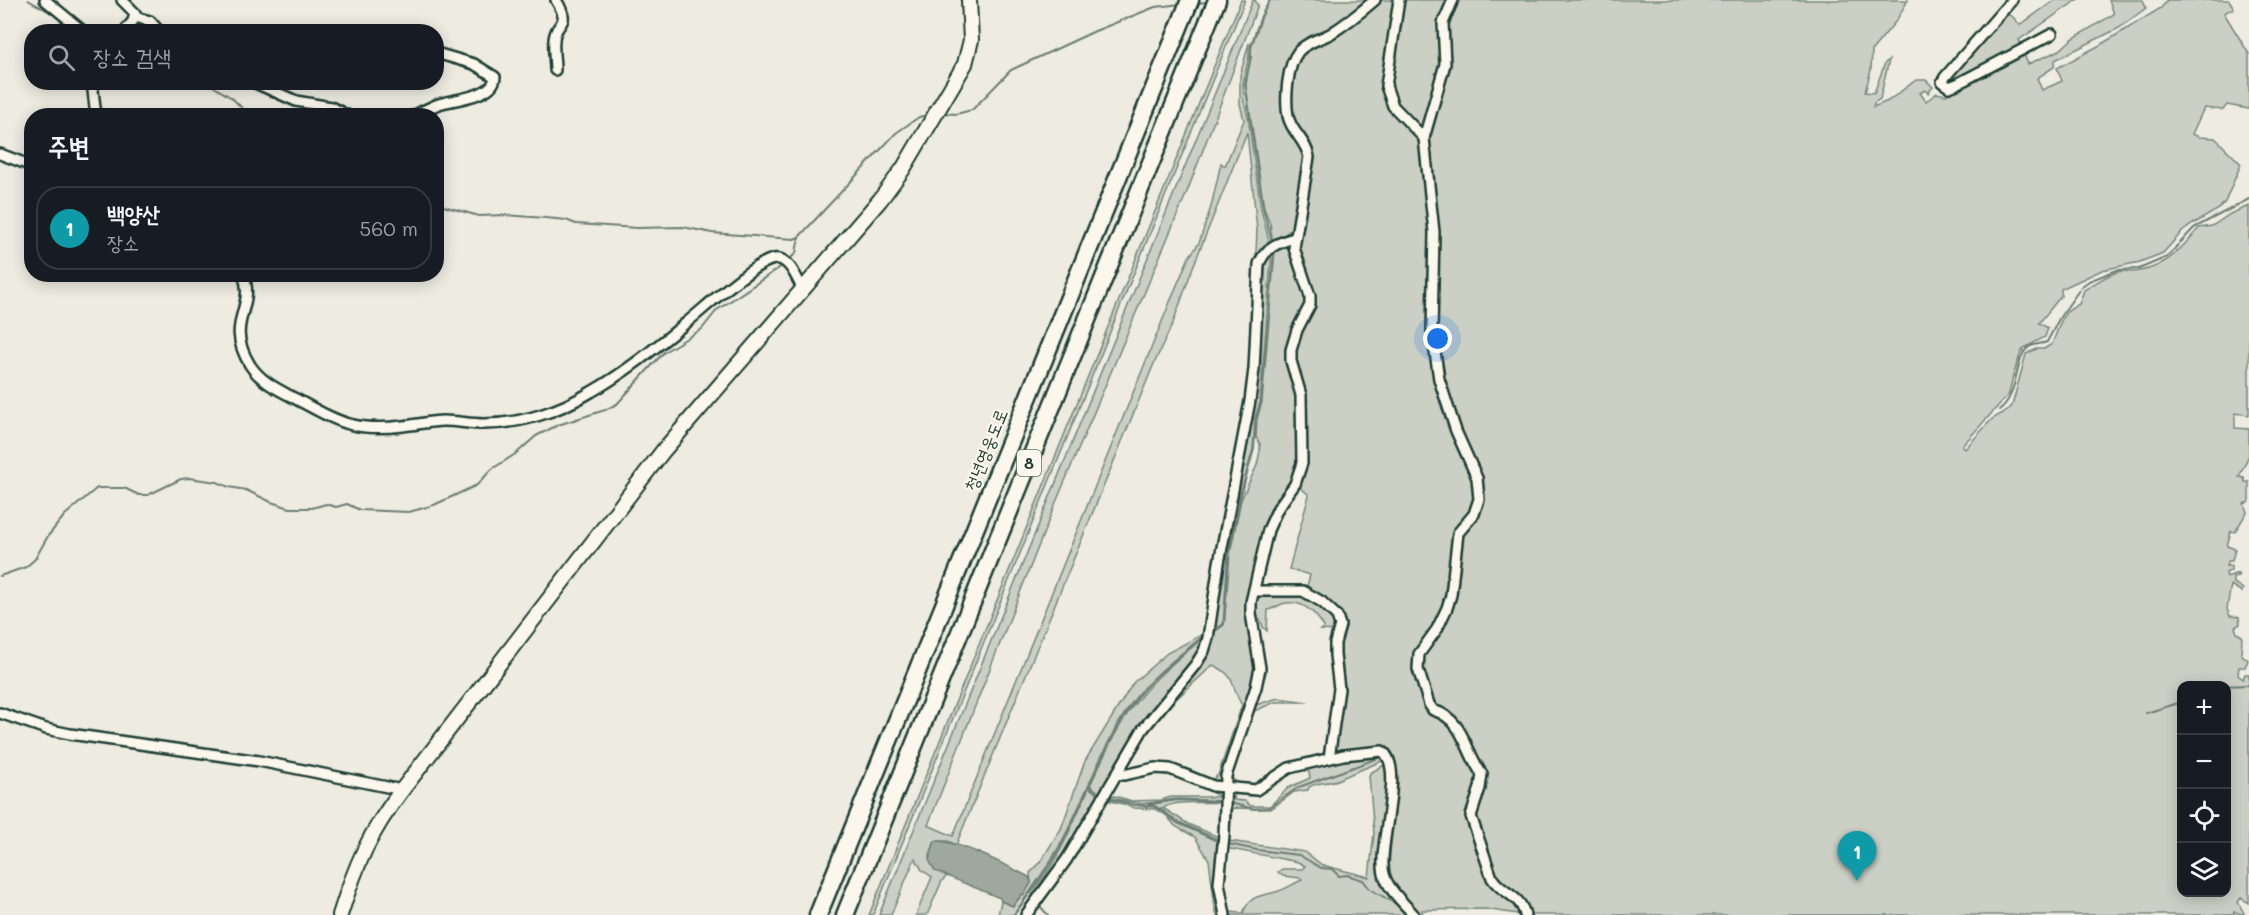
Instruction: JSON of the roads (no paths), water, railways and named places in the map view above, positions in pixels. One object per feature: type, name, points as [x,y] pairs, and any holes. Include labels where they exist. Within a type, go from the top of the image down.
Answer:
[{"type":"highway","name":"8","points":[[845,915],[1215,5]]},
{"type":"highway","name":"청년영웅도로","points":[[818,915],[1187,7]]},
{"type":"main road","points":[[340,915],[368,840],[383,814],[637,482],[719,384],[880,200],[903,169],[969,54],[971,26],[969,0]]},
{"type":"street","points":[[45,0],[74,24]]},
{"type":"street","points":[[122,0],[135,13],[130,24]]},
{"type":"street","points":[[555,70],[554,38],[564,20],[556,0]]},
{"type":"street","points":[[1225,915],[1219,883],[1224,835],[1225,788],[1229,765],[1256,687],[1260,668],[1251,613],[1254,591],[1270,524],[1278,508],[1296,484],[1302,463],[1301,395],[1291,361],[1291,350],[1310,305],[1311,296],[1294,248],[1309,157],[1305,144],[1288,117],[1287,90],[1298,51],[1350,21],[1375,0]]},
{"type":"street","points":[[1399,0],[1386,86],[1393,106],[1424,138]]},
{"type":"street","points":[[1453,0],[1443,23],[1442,41],[1445,64],[1424,138],[1434,232],[1433,348],[1439,379],[1456,431],[1477,478],[1479,499],[1474,514],[1458,533],[1448,608],[1437,629],[1419,654],[1417,662],[1429,704],[1433,710],[1451,718],[1456,724],[1474,763],[1482,774],[1471,816],[1492,878],[1496,885],[1514,895],[1526,915]]},
{"type":"street","points":[[2012,0],[1945,77],[1942,82],[1945,86],[1957,84],[2052,34]]},
{"type":"street","points":[[135,17],[153,24]]},
{"type":"street","points":[[430,108],[476,94],[490,88],[495,83],[495,77],[474,64],[444,55]]},
{"type":"street","points":[[93,90],[95,108]]},
{"type":"street","points":[[271,90],[296,101],[332,108]]},
{"type":"street","points":[[0,154],[24,163]]},
{"type":"street","points":[[1026,915],[1067,859],[1143,729],[1204,651],[1250,402],[1254,369],[1259,264],[1263,254],[1269,248],[1294,238]]},
{"type":"street","points":[[245,282],[248,291],[240,318],[238,336],[241,350],[254,371],[277,389],[339,422],[367,428],[445,421],[492,424],[541,414],[579,399],[603,385],[767,261],[782,260],[790,267],[803,290]]},
{"type":"street","points":[[1254,591],[1303,591],[1322,602],[1337,616],[1340,626],[1335,643],[1335,655],[1339,688],[1329,758]]},
{"type":"street","points":[[0,713],[40,727],[70,734],[259,761],[402,790]]},
{"type":"street","points":[[1117,774],[1155,768],[1170,769],[1213,786],[1256,790],[1289,768],[1329,758],[1377,751],[1386,753],[1391,771],[1391,789],[1383,849],[1383,869],[1388,885],[1414,915]]},
{"type":"waterway","points":[[28,0],[62,19]]},
{"type":"waterway","points":[[1270,0],[1261,16],[1251,45],[1251,57],[1245,84],[1263,208],[1272,242]]},
{"type":"waterway","points":[[1195,3],[1208,2]]},
{"type":"waterway","points":[[942,113],[956,114],[972,110],[1011,70],[1095,31],[1155,7],[1181,4]]},
{"type":"waterway","points":[[219,90],[242,108]]},
{"type":"waterway","points":[[444,206],[479,216],[546,218],[566,220],[576,224],[637,228],[683,227],[712,233],[794,239],[799,237],[896,133],[919,117],[930,114]]},
{"type":"waterway","points":[[1999,410],[2006,403],[2014,386],[2024,352],[2031,346],[2047,342],[2060,317],[2082,286],[2117,270],[2139,269],[2167,257],[2194,228],[2249,199]]},
{"type":"waterway","points":[[789,260],[796,253],[799,237]]},
{"type":"waterway","points":[[1215,631],[1224,624],[1229,554],[1241,495],[1254,449],[1256,419],[1261,402],[1274,252]]},
{"type":"waterway","points":[[0,576],[26,567],[35,559],[48,536],[65,515],[97,488],[124,488],[139,495],[148,495],[181,479],[189,478],[217,482],[246,490],[290,508],[312,508],[326,504],[336,507],[347,504],[360,510],[409,512],[434,505],[477,485],[492,469],[517,453],[536,436],[558,425],[617,404],[664,352],[702,329],[717,310],[785,264]]},
{"type":"waterway","points":[[1014,915],[1060,848],[1125,715],[1143,690],[1203,637]]},
{"type":"waterway","points":[[2231,686],[2249,685]]},
{"type":"waterway","points":[[2146,713],[2177,704]]},
{"type":"waterway","points":[[1230,803],[1254,809],[1268,808],[1299,787],[1381,757]]},
{"type":"waterway","points":[[1089,786],[1101,795]]},
{"type":"waterway","points":[[1107,798],[1135,805],[1155,806],[1178,822],[1221,842]]},
{"type":"waterway","points":[[1148,804],[1177,800],[1222,801]]},
{"type":"waterway","points":[[1228,844],[1299,855],[1321,868],[1332,869],[1339,876],[1347,875],[1363,880],[1370,889],[1401,907]]},
{"type":"waterway","points":[[1038,904],[1048,915]]},
{"type":"place","name":"백양산","points":[[1857,881]]}]
